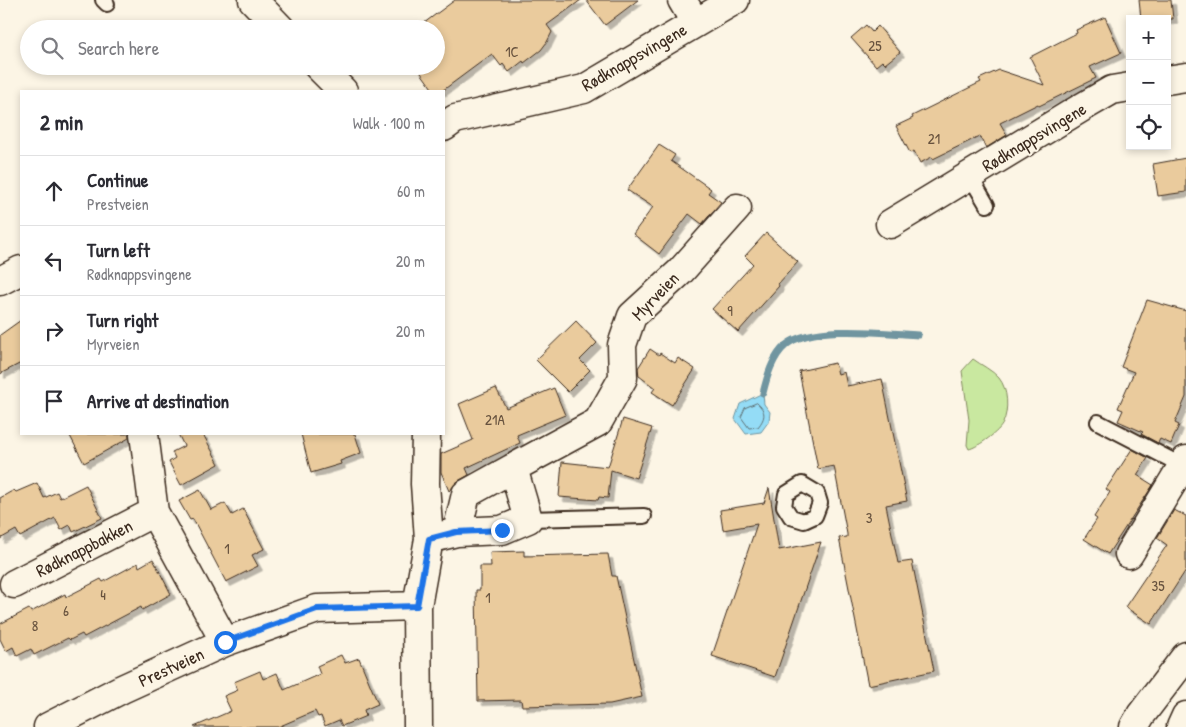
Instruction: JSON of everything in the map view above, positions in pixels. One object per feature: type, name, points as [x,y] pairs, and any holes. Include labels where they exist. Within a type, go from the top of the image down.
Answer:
[{"type":"street","points":[[252,0],[272,20]]},
{"type":"street","name":"Rødknappsvingene","points":[[445,126],[455,119],[584,89],[670,39],[689,11],[735,0]]},
{"type":"street","points":[[327,75],[342,90]]},
{"type":"street","points":[[1171,79],[1186,77]]},
{"type":"street","name":"Rødknappsvingene","points":[[890,224],[1096,99],[1112,90],[1126,88]]},
{"type":"street","name":"Myrveien","points":[[456,532],[466,494],[598,422],[623,378],[622,344],[632,316],[680,272],[737,208]]},
{"type":"street","points":[[0,281],[20,271]]},
{"type":"street","name":"Rødknappbakken","points":[[144,435],[154,512],[225,642]]},
{"type":"street","points":[[418,727],[417,606],[429,539],[425,484],[426,435]]},
{"type":"street","points":[[1129,554],[1185,463]]},
{"type":"street","points":[[429,539],[456,532],[502,530],[528,519],[514,468]]},
{"type":"street","name":"Rødknappbakken","points":[[14,584],[154,512]]},
{"type":"street","name":"Prestveien","points":[[48,727],[122,689],[225,642],[317,609],[417,606]]},
{"type":"street","points":[[1134,727],[1186,656]]},
{"type":"street","points":[[1181,727],[1186,716]]},
{"type":"lane","points":[[970,176],[988,205]]},
{"type":"lane","points":[[1098,422],[1185,463]]},
{"type":"lane","points":[[528,519],[644,516]]},
{"type":"green space","points":[[973,359],[999,378],[1006,394],[1007,406],[1005,418],[998,430],[978,445],[969,449],[967,445],[969,420],[962,371]]},
{"type":"water","points":[[763,393],[764,404],[770,412],[769,421],[761,432],[746,434],[735,419],[740,404]]},
{"type":"building","points":[[455,0],[581,0],[547,25],[552,32],[547,42],[541,50],[524,63],[523,61],[509,72],[503,64],[501,66],[492,54],[443,90],[433,90],[422,75],[445,75],[445,20],[428,20]]},
{"type":"building","points":[[586,0],[638,0],[605,25]]},
{"type":"building","points":[[1139,0],[1171,0],[1173,19],[1171,19],[1171,15],[1141,15]]},
{"type":"building","points":[[1105,17],[1121,53],[1090,67],[1096,78],[1000,123],[1007,135],[986,148],[980,136],[933,159],[932,157],[920,163],[914,151],[910,153],[896,126],[913,118],[912,116],[981,82],[979,79],[999,70],[1044,85],[1030,57],[1077,33],[1076,30]]},
{"type":"building","points":[[866,25],[872,32],[878,26],[900,52],[885,64],[882,61],[876,66],[851,38]]},
{"type":"building","points":[[659,145],[675,155],[671,161],[711,189],[708,193],[721,202],[702,224],[689,214],[659,254],[633,234],[653,207],[627,190]]},
{"type":"building","points":[[1186,158],[1186,192],[1158,196],[1153,164]]},
{"type":"building","points":[[766,233],[798,262],[738,332],[712,309],[753,264],[745,256]]},
{"type":"building","points":[[1147,300],[1186,311],[1186,397],[1175,423],[1179,425],[1171,444],[1160,439],[1158,443],[1141,434],[1143,432],[1118,421],[1123,410],[1118,408],[1134,372],[1121,367]]},
{"type":"building","points":[[20,321],[20,364],[0,374],[0,335]]},
{"type":"building","points":[[576,321],[597,343],[580,360],[590,370],[568,392],[536,360]]},
{"type":"building","points":[[650,349],[675,363],[678,358],[695,369],[672,405],[652,392],[655,388],[639,376],[638,368]]},
{"type":"building","points":[[835,363],[838,374],[844,372],[847,386],[882,379],[907,501],[886,505],[898,563],[912,561],[934,671],[868,685],[839,538],[847,537],[847,534],[834,466],[818,469],[799,371]]},
{"type":"building","points":[[496,388],[506,408],[554,388],[565,415],[517,435],[520,443],[466,468],[469,475],[458,481],[449,491],[441,472],[441,454],[473,440],[459,404]]},
{"type":"building","points":[[623,419],[652,428],[636,478],[611,470],[608,498],[599,497],[598,500],[559,497],[562,462],[608,467]]},
{"type":"building","points":[[70,435],[129,435],[129,438],[84,463]]},
{"type":"building","points":[[178,435],[204,435],[219,464],[181,485],[169,462],[175,458],[172,452],[184,446]]},
{"type":"building","points":[[301,435],[355,435],[361,453],[340,461],[341,464],[311,473]]},
{"type":"building","points":[[1132,449],[1148,458],[1137,475],[1153,485],[1108,554],[1084,539],[1097,519],[1094,517],[1110,492],[1106,489]]},
{"type":"building","points":[[37,483],[44,498],[57,492],[60,498],[86,485],[102,518],[73,532],[70,525],[61,530],[55,518],[20,537],[16,530],[0,539],[0,498],[14,490],[16,492]]},
{"type":"building","points":[[769,488],[779,550],[821,542],[775,677],[712,656],[757,524],[723,530],[720,510],[764,503]]},
{"type":"building","points":[[200,490],[211,510],[225,503],[232,515],[243,509],[264,549],[252,555],[258,566],[226,582],[193,519],[190,520],[179,501]]},
{"type":"building","points":[[1174,510],[1186,516],[1186,570],[1151,624],[1125,607],[1167,545],[1157,538]]},
{"type":"building","points":[[524,551],[524,556],[608,554],[612,576],[616,576],[642,697],[610,704],[522,706],[521,700],[478,701],[476,590],[480,590],[480,566],[491,566],[490,552]]},
{"type":"building","points":[[153,559],[171,594],[142,610],[141,607],[84,637],[82,634],[70,640],[68,638],[34,655],[31,649],[17,656],[13,647],[6,651],[0,639],[0,624],[29,609],[31,612],[65,594],[66,597],[101,579],[103,582],[138,563],[139,567]]},
{"type":"building","points":[[341,655],[345,663],[359,658],[374,694],[378,704],[364,710],[366,716],[342,726],[339,720],[325,726],[321,716],[318,717],[315,711],[278,727],[194,727],[231,711],[224,696],[238,690],[234,682],[260,671],[263,679],[277,673],[284,690],[320,674],[317,666]]},
{"type":"waterway","points":[[763,393],[768,374],[777,355],[786,345],[798,338],[813,334],[849,331],[918,335]]},
{"type":"route","points":[[225,642],[317,609],[417,606],[429,539],[456,532],[502,530]]}]
